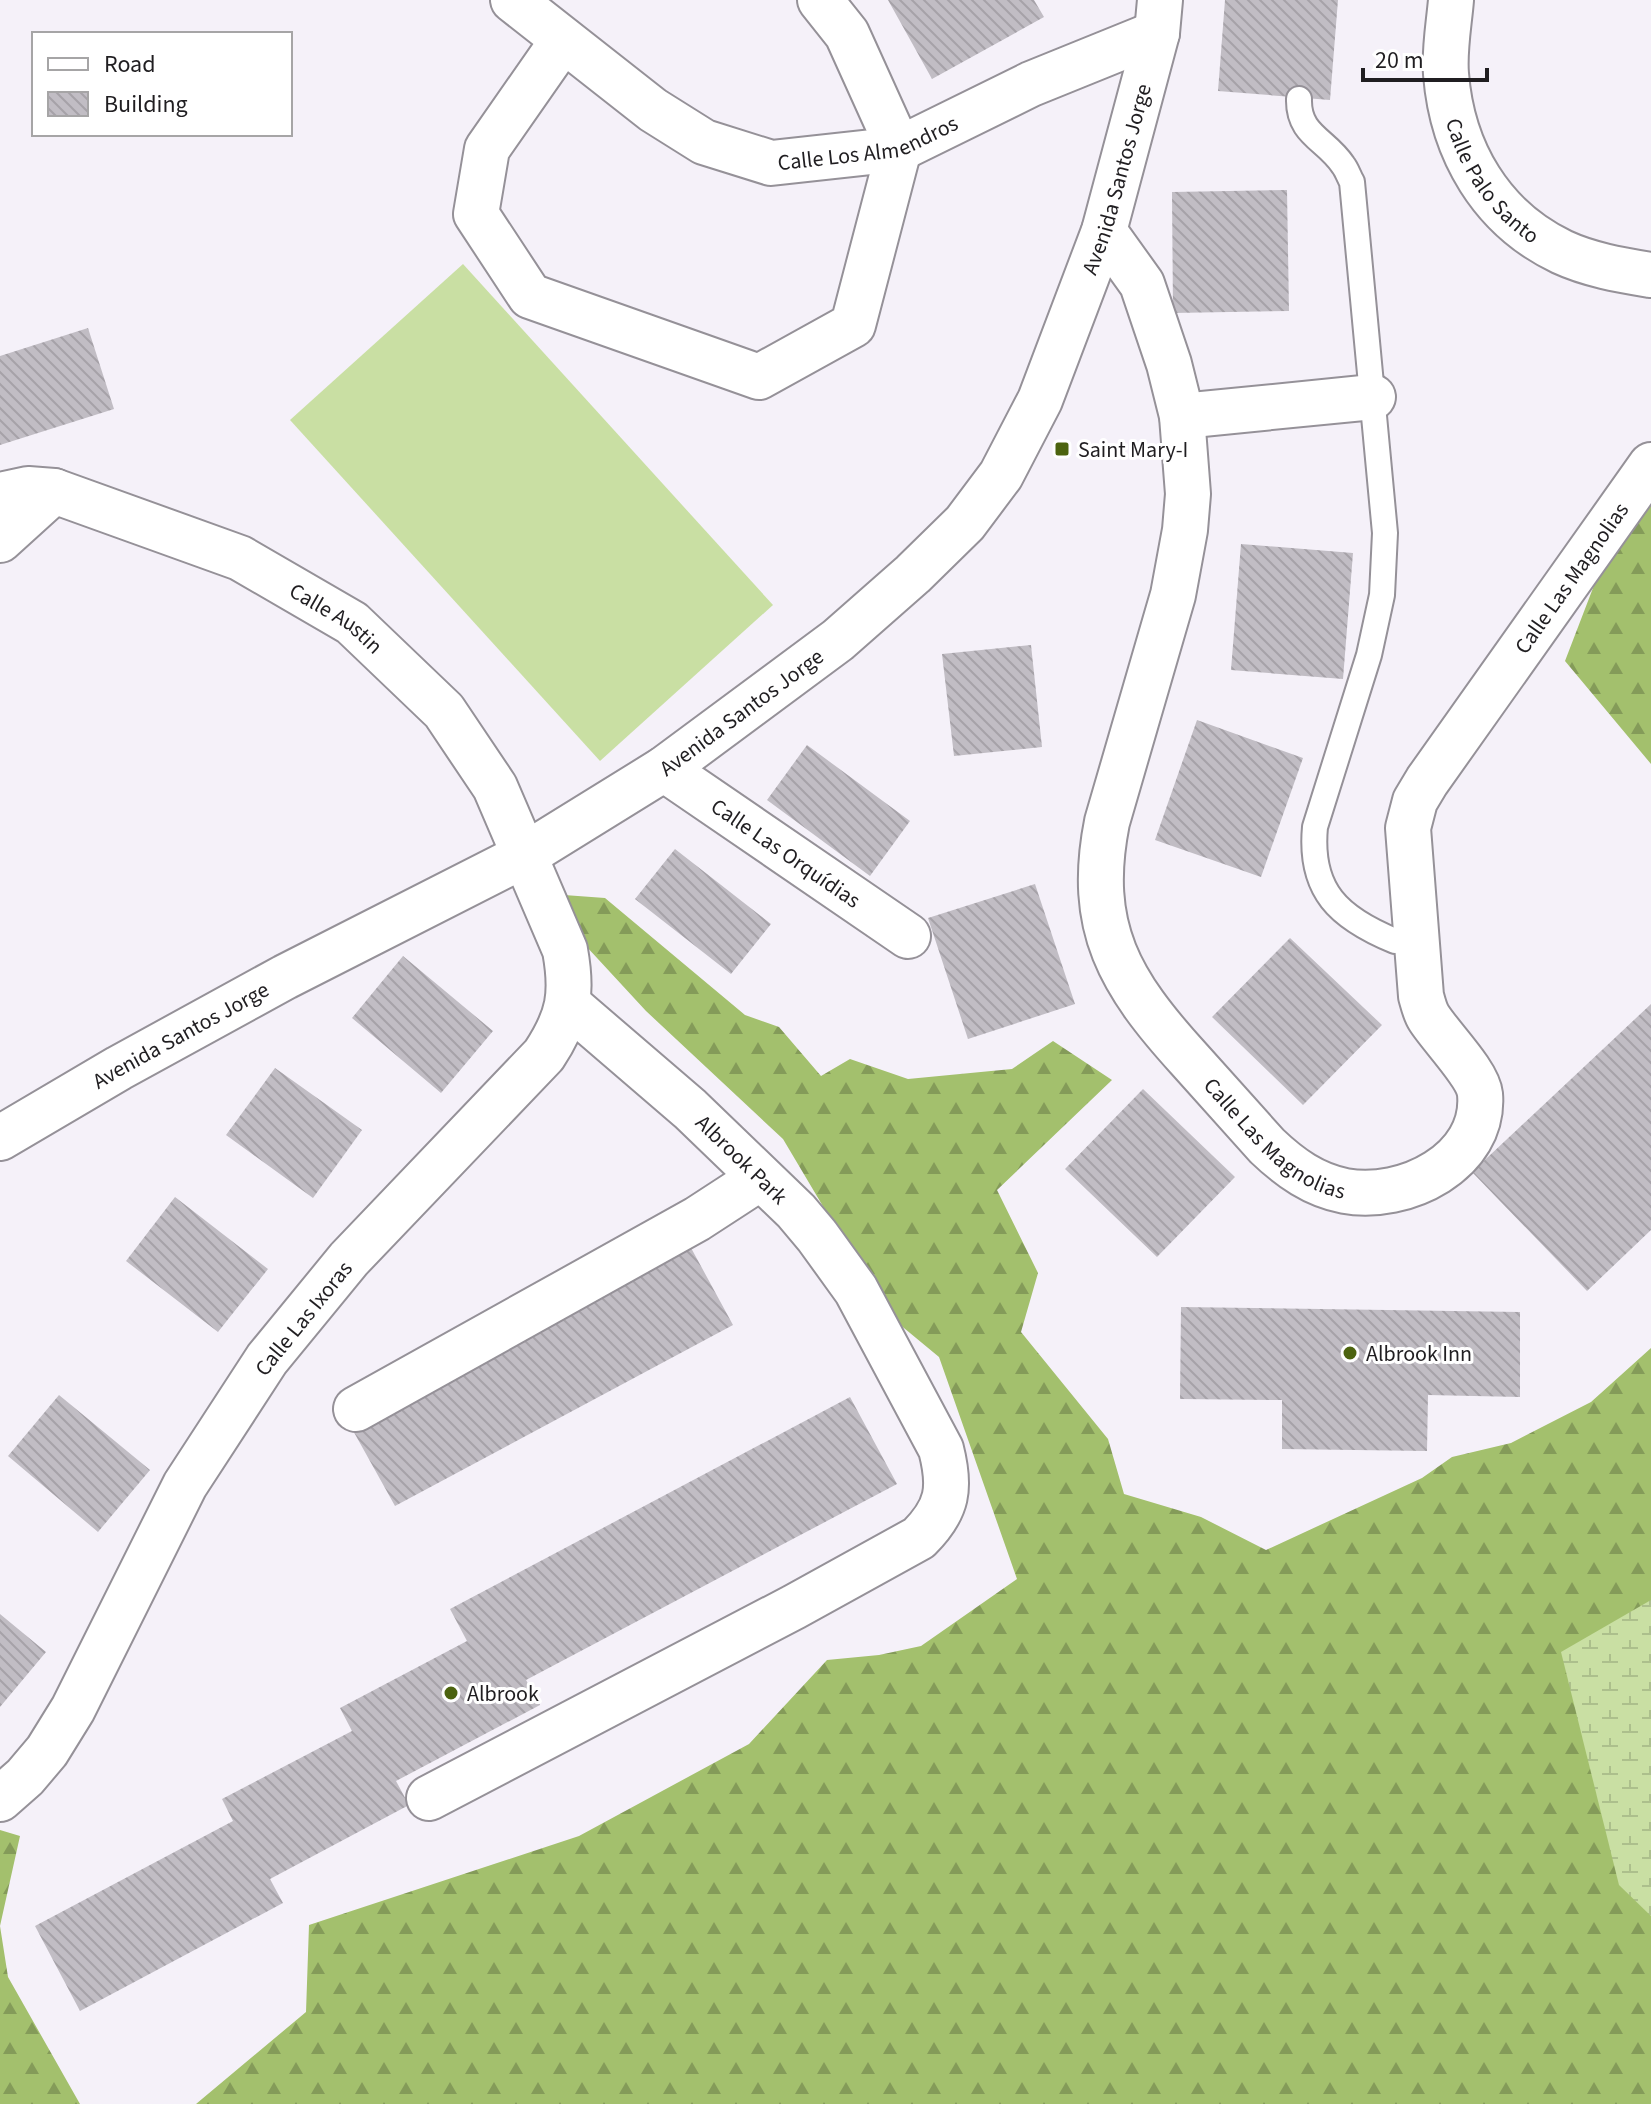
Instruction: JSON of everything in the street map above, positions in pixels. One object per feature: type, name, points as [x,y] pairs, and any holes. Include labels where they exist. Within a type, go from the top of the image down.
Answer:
[{"type":"street","name":"Calle Los Almendros","points":[[513,0],[653,110],[704,142],[771,163],[899,149],[1158,17]]},
{"type":"street","points":[[563,40],[487,149],[476,214],[530,296],[759,377],[853,325],[899,149],[847,34],[820,0]]},
{"type":"street","name":"Calle Palo Santo","points":[[1451,0],[1446,74],[1451,114],[1464,154],[1485,187],[1507,213],[1534,236],[1563,252],[1598,265],[1651,275]]},
{"type":"street","name":"Avenida Santos Jorge","points":[[0,1138],[119,1068],[285,977],[525,855],[664,769],[838,640],[913,574],[965,523],[1001,475],[1040,400],[1104,231],[1158,17]]},
{"type":"street","name":"Calle Las Magnolias","points":[[1104,231],[1142,284],[1169,364],[1182,416],[1187,458],[1185,530],[1173,595],[1104,837],[1100,879],[1107,931],[1115,957],[1132,991],[1153,1020],[1267,1146],[1304,1176],[1347,1191],[1387,1191],[1409,1186],[1447,1166],[1463,1150],[1474,1128],[1480,1113],[1480,1090],[1428,1017],[1421,996],[1408,828],[1415,801],[1651,465]]},
{"type":"street","points":[[1182,416],[1373,397]]},
{"type":"street","name":"Calle Austin","points":[[0,495],[28,489],[54,491],[240,558],[352,623],[444,711],[495,787],[525,855]]},
{"type":"street","points":[[0,540],[54,491]]},
{"type":"street","name":"Calle Las Orquídias","points":[[664,769],[908,936]]},
{"type":"street","name":"Calle Las Ixoras","points":[[0,1799],[25,1777],[47,1751],[73,1709],[185,1485],[267,1359],[349,1259],[544,1055],[561,1030],[569,1005],[570,977],[565,950],[525,855]]},
{"type":"street","name":"Albrook Park","points":[[429,1798],[919,1538],[934,1522],[945,1499],[948,1475],[941,1449],[856,1290],[817,1236],[796,1211],[690,1109],[569,1005]]},
{"type":"street","points":[[356,1409],[697,1219],[760,1178]]},
{"type":"lane","points":[[1299,99],[1304,126],[1343,164],[1352,182],[1385,533],[1382,595],[1369,655],[1315,827],[1313,851],[1321,882],[1340,909],[1364,928],[1395,941]]},
{"type":"green space","points":[[463,264],[773,605],[600,761],[290,420]]},
{"type":"green space","points":[[1651,504],[1651,764],[1565,661],[1603,562]]},
{"type":"green space","points":[[537,893],[605,898],[745,1015],[779,1027],[821,1076],[850,1059],[908,1079],[1012,1069],[1053,1041],[1112,1080],[997,1190],[1038,1273],[1021,1332],[1108,1439],[1124,1494],[1201,1517],[1266,1550],[1422,1478],[1452,1457],[1511,1443],[1591,1402],[1651,1348],[1651,2104],[196,2104],[306,2012],[309,1925],[579,1836],[749,1744],[827,1660],[879,1655],[921,1646],[1017,1579],[939,1357],[887,1314],[783,1139],[646,1011]]},
{"type":"green space","points":[[1651,1600],[1651,1916],[1619,1885],[1561,1652]]},
{"type":"green space","points":[[0,1830],[20,1836],[0,1926]]},
{"type":"green space","points":[[0,1926],[8,1977],[80,2104],[0,2104]]},
{"type":"building","points":[[888,0],[1034,0],[1044,17],[932,79]]},
{"type":"building","points":[[1225,0],[1338,0],[1330,100],[1218,91]]},
{"type":"building","points":[[1287,190],[1289,311],[1173,313],[1172,192]]},
{"type":"building","points":[[88,328],[114,409],[0,445],[0,356]]},
{"type":"building","points":[[1241,544],[1353,553],[1343,679],[1231,670]]},
{"type":"building","points":[[1031,645],[1042,747],[954,756],[942,654]]},
{"type":"building","points":[[1197,720],[1303,758],[1261,877],[1155,840]]},
{"type":"building","points":[[807,745],[910,821],[870,876],[767,800]]},
{"type":"building","points":[[675,849],[771,924],[731,974],[635,899]]},
{"type":"building","points":[[1035,884],[1075,1004],[968,1039],[928,918]]},
{"type":"building","points":[[1290,938],[1382,1025],[1303,1105],[1212,1017]]},
{"type":"building","points":[[403,956],[493,1031],[441,1093],[352,1018]]},
{"type":"building","points":[[1651,1004],[1651,1230],[1587,1291],[1472,1172]]},
{"type":"building","points":[[275,1068],[362,1130],[313,1198],[226,1135]]},
{"type":"building","points":[[1143,1089],[1235,1177],[1157,1257],[1065,1169]]},
{"type":"building","points":[[175,1197],[268,1269],[218,1332],[126,1261]]},
{"type":"building","points":[[690,1246],[733,1325],[395,1506],[351,1427]]},
{"type":"building","name":"Albrook Inn","points":[[1181,1307],[1520,1312],[1520,1397],[1428,1395],[1427,1451],[1282,1449],[1282,1400],[1180,1399]]},
{"type":"building","points":[[59,1395],[150,1470],[98,1532],[8,1456]]},
{"type":"building","name":"Albrook","points":[[850,1397],[897,1484],[526,1680],[540,1705],[396,1781],[409,1805],[270,1879],[283,1903],[80,2011],[35,1926],[233,1821],[222,1799],[352,1731],[340,1708],[467,1641],[450,1609]]},
{"type":"building","points":[[0,1614],[46,1652],[0,1707]]},
{"type":"place","name":"Saint Mary-I","points":[[1062,449]]},
{"type":"place","name":"Albrook Inn","points":[[1350,1353]]},
{"type":"place","name":"Albrook","points":[[451,1693]]}]
